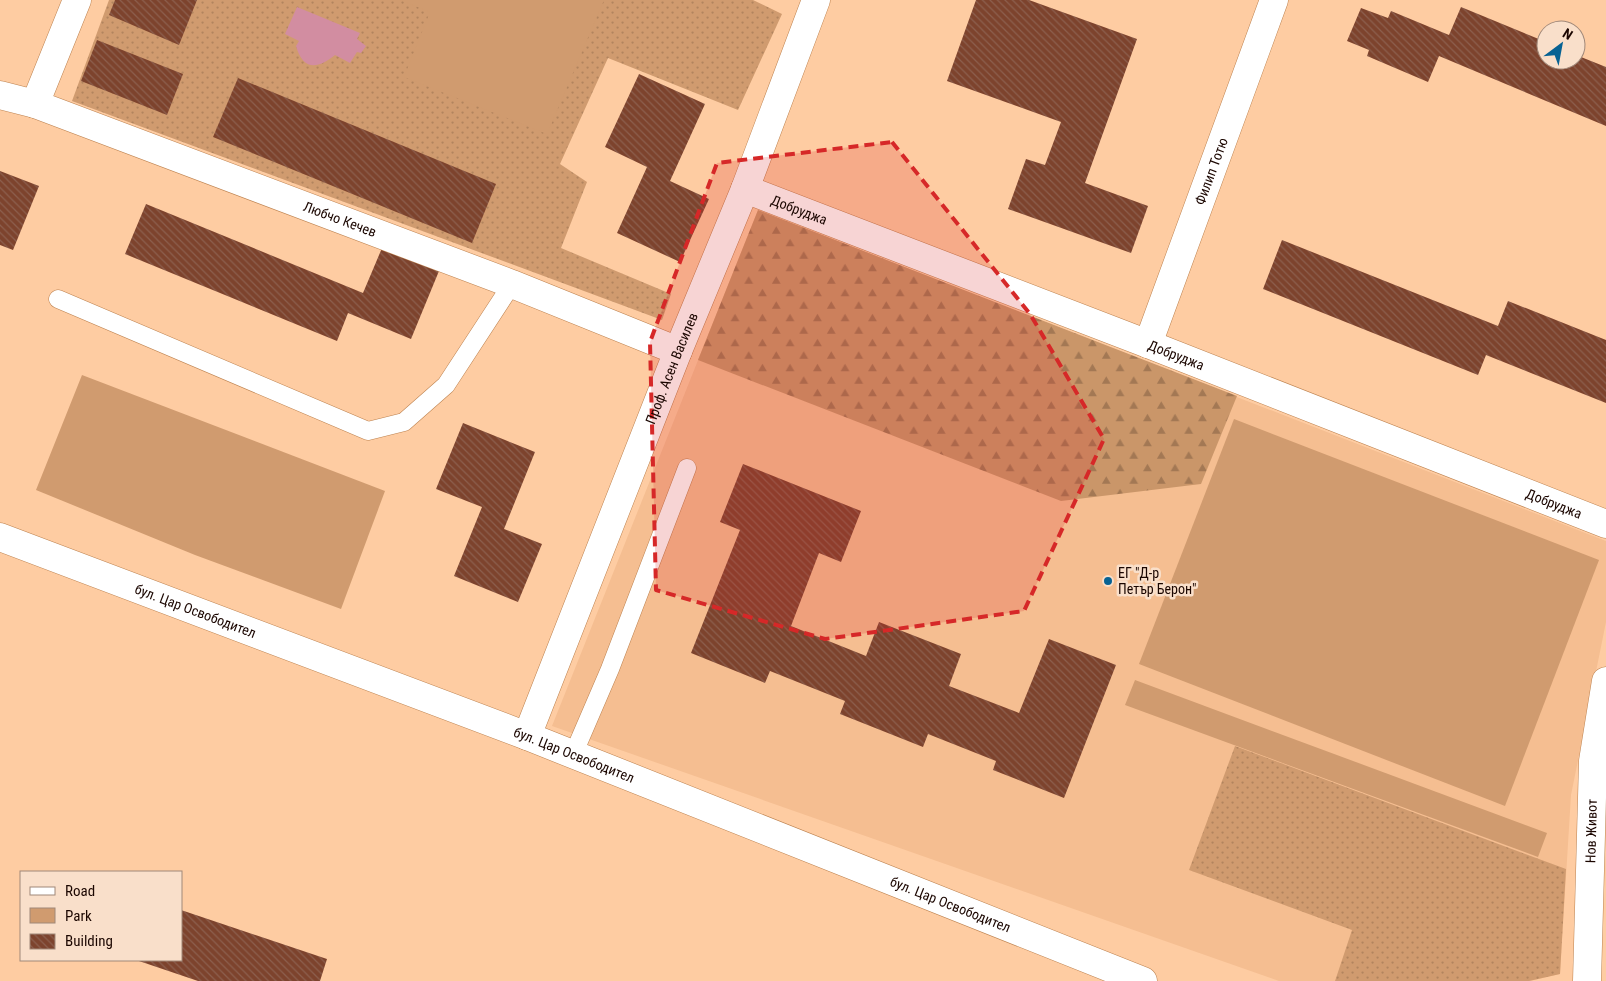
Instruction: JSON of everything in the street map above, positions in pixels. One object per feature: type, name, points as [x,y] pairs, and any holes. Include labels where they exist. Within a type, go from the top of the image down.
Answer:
[{"type":"street","points":[[35,104],[77,0]]},
{"type":"street","name":"Проф. Асен Василев","points":[[526,736],[678,352],[745,189],[816,0]]},
{"type":"street","name":"Филип Тотю","points":[[1148,344],[1274,0]]},
{"type":"street","name":"Любчо Кечев","points":[[0,95],[35,104],[512,284],[678,352]]},
{"type":"street","name":"Добруджа","points":[[745,189],[1148,344],[1606,524]]},
{"type":"street","name":"бул. Цар Освободител","points":[[0,538],[526,736],[1143,981]]},
{"type":"street","name":"Нов Живот","points":[[1588,981],[1593,761],[1606,681]]},
{"type":"lane","points":[[58,299],[368,431],[404,422],[446,385],[512,284]]},
{"type":"lane","points":[[573,755],[610,670],[687,468]]},
{"type":"highlighted area","points":[[892,142],[1030,314],[1104,439],[1024,611],[825,639],[656,590],[650,342],[717,163]]},
{"type":"shaded area","points":[[297,7],[360,33],[357,39],[366,46],[361,53],[357,52],[350,63],[335,55],[317,65],[307,64],[299,54],[296,46],[299,41],[285,34]]},
{"type":"shaded area","name":"ЕГ \"Д-р Петър Берон\"","points":[[758,210],[1606,541],[1606,622],[1571,795],[1560,974],[1530,981],[1279,981],[552,726]]},
{"type":"green space","points":[[109,0],[753,0],[782,14],[738,110],[608,58],[560,164],[587,182],[561,248],[671,294],[662,320],[72,101]]},
{"type":"green space","points":[[400,0],[604,0],[547,134],[404,77],[430,12]]},
{"type":"green space","points":[[758,210],[1237,396],[1201,484],[1061,501],[698,360]]},
{"type":"green space","points":[[82,375],[385,491],[341,609],[195,555],[36,490]]},
{"type":"green space","points":[[1234,419],[1599,560],[1505,806],[1139,664]]},
{"type":"green space","points":[[1135,680],[1547,833],[1538,857],[1125,705]]},
{"type":"green space","points":[[1235,746],[1566,869],[1560,974],[1529,981],[1335,981],[1352,930],[1189,870]]},
{"type":"building","points":[[115,0],[197,0],[179,45],[109,15]]},
{"type":"building","points":[[976,0],[1029,0],[1137,39],[1085,183],[1148,206],[1131,253],[1008,209],[1026,159],[1045,165],[1061,122],[947,81]]},
{"type":"building","points":[[1461,7],[1536,38],[1536,70],[1586,70],[1586,59],[1606,67],[1606,126],[1439,56],[1428,82],[1367,56],[1369,50],[1347,41],[1361,8],[1388,18],[1391,11],[1449,35]]},
{"type":"building","points":[[97,40],[183,74],[167,115],[81,81]]},
{"type":"building","points":[[639,74],[705,104],[670,181],[709,199],[680,262],[617,233],[647,167],[605,147]]},
{"type":"building","points":[[238,78],[496,184],[472,243],[213,137]]},
{"type":"building","points":[[0,171],[39,186],[13,250],[0,245]]},
{"type":"building","points":[[146,204],[363,293],[382,248],[439,271],[411,339],[348,313],[337,341],[125,254]]},
{"type":"building","points":[[1282,240],[1498,326],[1508,301],[1606,340],[1606,403],[1486,355],[1478,375],[1263,289]]},
{"type":"building","points":[[463,423],[535,452],[504,529],[542,544],[518,602],[454,576],[482,507],[436,489]]},
{"type":"building","points":[[743,464],[861,511],[841,562],[819,553],[791,626],[866,656],[879,622],[961,654],[949,686],[1019,713],[1049,639],[1116,665],[1064,798],[993,770],[996,761],[928,734],[923,747],[840,714],[845,701],[770,671],[765,683],[691,653],[740,530],[720,522]]},
{"type":"building","points":[[182,910],[327,959],[320,981],[198,981],[139,961],[182,961]]},
{"type":"place","name":"ЕГ \"Д-р Петър Берон\"","points":[[1108,581]]}]
